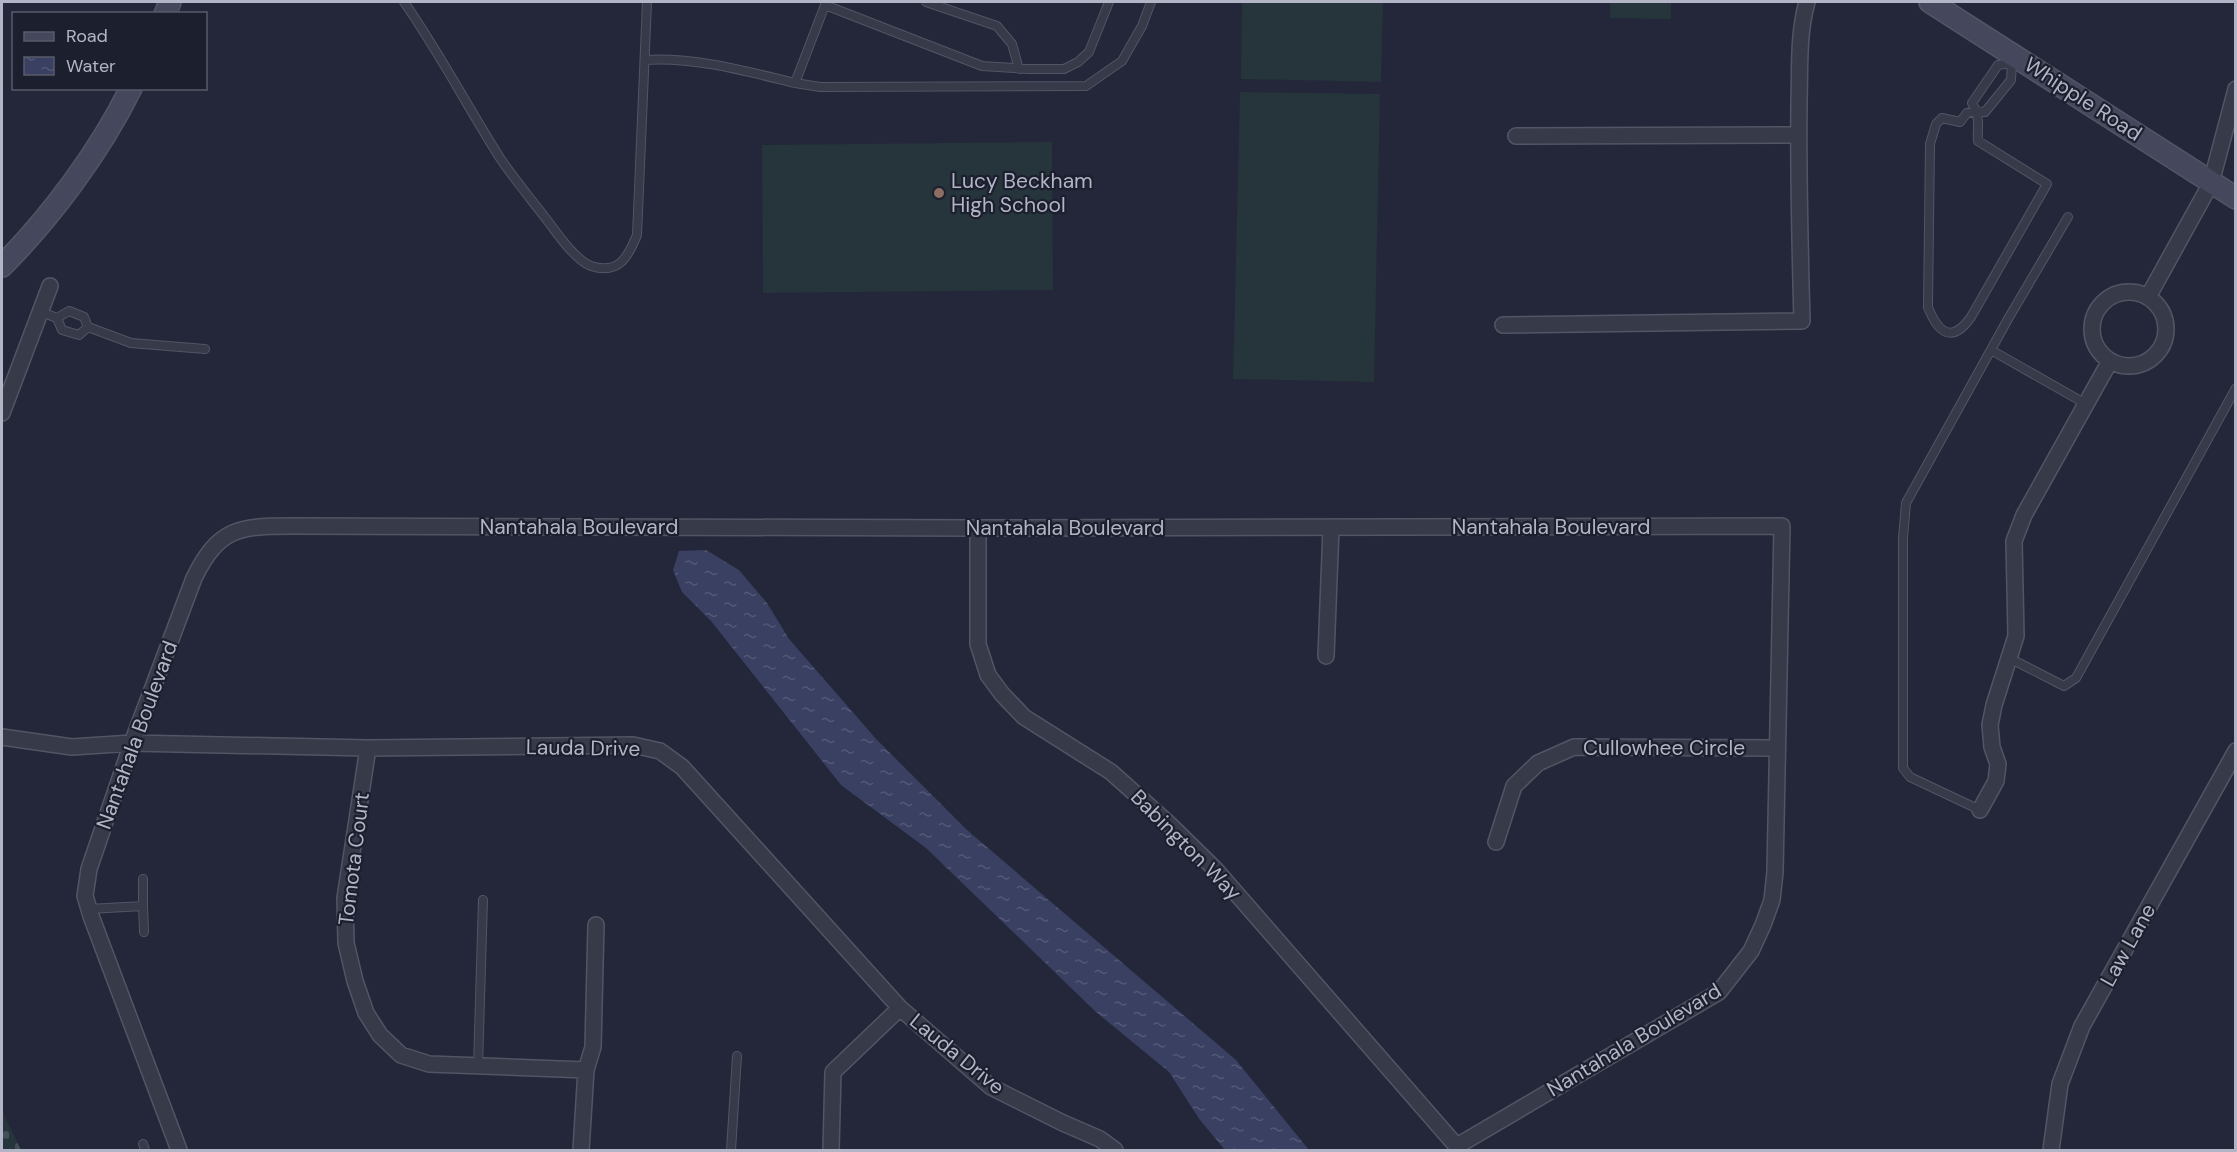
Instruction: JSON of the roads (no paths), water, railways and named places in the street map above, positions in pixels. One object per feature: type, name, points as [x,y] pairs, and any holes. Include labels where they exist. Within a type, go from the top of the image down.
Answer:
[{"type":"main road","name":"Whipple Road","points":[[1930,2],[2014,60],[2235,198]]},
{"type":"main road","points":[[2,266],[45,219],[92,153],[130,90]]},
{"type":"street","points":[[1503,325],[1802,321],[1798,135],[1802,18],[1807,2]]},
{"type":"street","points":[[2148,297],[2211,183],[2235,89]]},
{"type":"street","points":[[1516,136],[1798,135]]},
{"type":"street","points":[[2,413],[50,286]]},
{"type":"street","points":[[2123,292],[2136,292],[2148,297],[2164,314],[2167,325],[2166,337],[2161,348],[2154,357],[2133,366],[2110,361],[2094,341],[2092,328],[2095,316],[2106,300],[2123,292]]},
{"type":"street","points":[[1980,810],[1996,781],[1998,764],[1992,747],[1990,725],[2016,636],[2014,541],[2024,515],[2110,361]]},
{"type":"street","name":"Nantahala Boulevard","points":[[179,1150],[86,896],[89,870],[132,743],[194,578],[204,557],[220,540],[238,529],[260,526],[1330,528],[1782,526],[1775,872],[1772,900],[1750,951],[1736,973],[1719,992],[1459,1148]]},
{"type":"street","name":"Babington Way","points":[[978,528],[978,644],[988,675],[1002,694],[1024,717],[1111,772],[1184,838],[1258,917],[1459,1148]]},
{"type":"street","points":[[1326,656],[1330,528]]},
{"type":"street","name":"Lauda Drive","points":[[2,736],[72,747],[132,743],[368,748],[633,745],[660,752],[682,767],[900,1008],[991,1087],[1100,1139],[1115,1150]]},
{"type":"street","name":"Cullowhee Circle","points":[[1496,842],[1514,786],[1538,763],[1574,747],[1777,748]]},
{"type":"street","name":"Tomota Court","points":[[368,748],[345,898],[346,943],[366,1013],[381,1035],[401,1055],[429,1064],[586,1070]]},
{"type":"street","name":"Law Lane","points":[[2051,1150],[2060,1084],[2082,1026],[2235,752]]},
{"type":"street","points":[[581,1150],[586,1070],[593,1047],[596,925]]},
{"type":"street","points":[[831,1150],[833,1072],[900,1008]]},
{"type":"lane","points":[[404,2],[429,37],[501,159],[567,246],[588,265],[605,268],[616,265],[628,255],[637,235],[647,2]]},
{"type":"lane","points":[[926,2],[997,26],[1012,44],[1019,69]]},
{"type":"lane","points":[[795,83],[826,3],[982,66],[1064,69],[1078,62],[1089,52],[1109,2]]},
{"type":"lane","points":[[645,60],[666,59],[709,63],[820,87],[1086,86],[1122,61],[1142,26],[1151,2]]},
{"type":"lane","points":[[2014,60],[1998,65],[1972,103],[1976,111],[1979,120],[1978,141],[2047,184],[1963,329],[1955,333],[1944,332],[1934,324],[1928,308],[1930,144],[1936,124],[1942,118],[1960,122],[1967,113],[1976,111],[1985,112],[2011,80],[2014,60]]},
{"type":"lane","points":[[1980,810],[1910,777],[1902,768],[1906,503],[2068,218]]},
{"type":"lane","points":[[57,318],[69,311],[84,317],[88,327],[131,343],[205,349]]},
{"type":"lane","points":[[41,312],[57,318],[62,330],[79,335],[88,327]]},
{"type":"lane","points":[[1991,350],[2086,404]]},
{"type":"lane","points":[[2009,658],[2064,686],[2076,678],[2235,388]]},
{"type":"lane","points":[[143,879],[144,932]]},
{"type":"lane","points":[[478,1066],[483,900]]},
{"type":"lane","points":[[89,909],[143,906]]},
{"type":"lane","points":[[731,1150],[737,1056]]},
{"type":"water","points":[[706,550],[739,570],[767,603],[789,639],[877,740],[967,830],[1236,1060],[1309,1150],[1225,1150],[1200,1120],[1169,1072],[1096,1012],[926,848],[841,785],[711,621],[682,592],[673,570],[679,551]]},
{"type":"place","name":"Lucy Beckham High School","points":[[939,193]]}]
